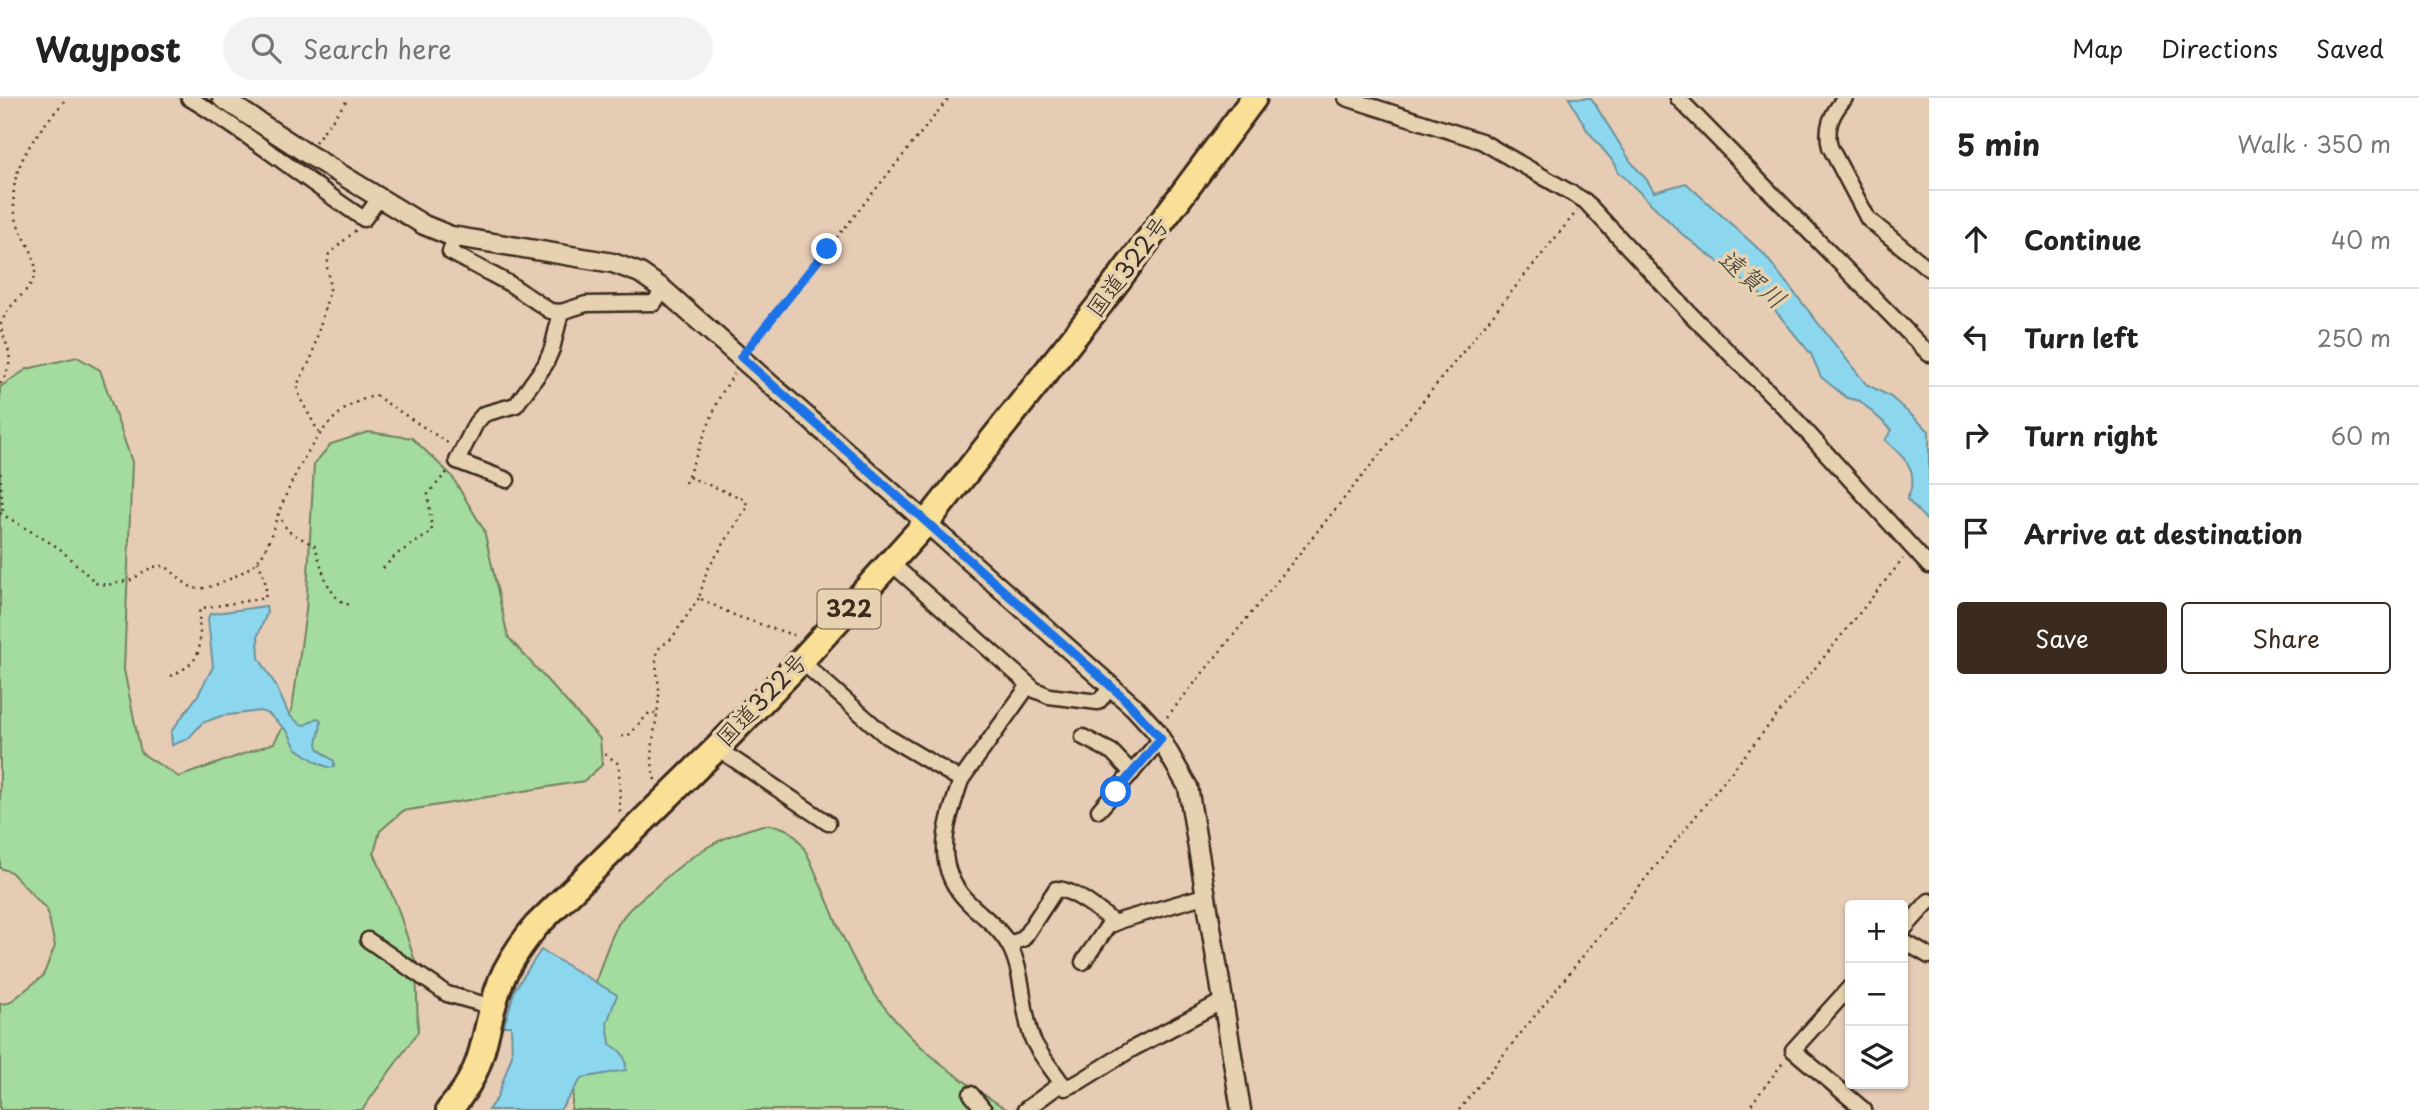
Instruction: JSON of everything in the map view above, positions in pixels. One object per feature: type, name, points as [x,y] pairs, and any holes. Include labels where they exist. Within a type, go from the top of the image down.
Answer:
[{"type":"highway","name":"国道322号","points":[[449,1110],[476,1073],[501,979],[516,951],[536,926],[717,748],[808,654],[927,522],[1101,303],[1254,98]]},
{"type":"street","points":[[189,98],[364,219],[380,197]]},
{"type":"street","points":[[222,98],[424,225],[454,237],[613,263],[640,273],[663,289],[738,364],[927,522],[1112,687],[1158,735],[1188,787],[1241,1110]]},
{"type":"street","points":[[1346,98],[1481,141],[1585,201],[1695,319],[1786,408],[1929,566]]},
{"type":"street","points":[[1678,98],[1929,355]]},
{"type":"street","points":[[1845,98],[1832,114],[1828,137],[1830,147],[1868,219],[1929,269]]},
{"type":"street","points":[[454,237],[450,252],[510,284],[550,311],[561,312],[586,304],[654,303],[663,289]]},
{"type":"street","points":[[507,480],[458,456],[484,414],[516,405],[538,375],[552,349],[561,312]]},
{"type":"street","points":[[891,563],[1030,685],[1049,696],[1098,702],[1112,687]]},
{"type":"street","points":[[808,654],[886,736],[961,780]]},
{"type":"street","points":[[1030,685],[961,780],[943,844],[949,874],[968,902],[1004,936],[1013,952],[1033,1039],[1065,1088],[1079,1083],[1132,1049],[1223,1001]]},
{"type":"street","points":[[1099,810],[1132,773],[1158,735]]},
{"type":"street","points":[[1083,737],[1112,752],[1132,773]]},
{"type":"street","points":[[717,748],[828,823]]},
{"type":"street","points":[[1009,944],[1023,939],[1056,890],[1062,889],[1094,907],[1114,923]]},
{"type":"street","points":[[1083,962],[1108,926],[1207,895]]},
{"type":"street","points":[[1908,924],[1929,901]]},
{"type":"street","points":[[368,940],[447,995],[493,1007]]},
{"type":"street","points":[[1908,944],[1929,956]]},
{"type":"street","points":[[1845,993],[1793,1051],[1864,1110]]},
{"type":"street","points":[[1028,1109],[1062,1083]]},
{"type":"street","points":[[971,1094],[985,1110]]},
{"type":"path","points":[[11,175],[24,148],[67,98]]},
{"type":"path","points":[[306,153],[349,98]]},
{"type":"path","points":[[685,483],[720,396],[738,364],[948,98]]},
{"type":"path","points":[[0,384],[10,367],[11,357],[0,326],[6,312],[32,282],[36,271],[34,257],[10,211],[8,186]]},
{"type":"path","points":[[1158,735],[1585,201]]},
{"type":"path","points":[[319,433],[300,398],[297,385],[311,359],[330,289],[327,267],[329,254],[358,228],[364,219]]},
{"type":"path","points":[[0,473],[2,514],[20,527],[60,548],[96,583],[107,585],[131,580],[152,567],[164,566],[194,588],[208,588],[224,583],[258,562],[288,490],[319,433],[351,405],[363,398],[376,396],[458,456],[428,494],[432,532],[397,554],[383,568]]},
{"type":"path","points":[[667,797],[657,788],[652,767],[659,691],[655,658],[657,650],[672,638],[699,598],[707,570],[748,506],[744,499],[689,477]]},
{"type":"path","points":[[278,514],[288,531],[315,546],[334,596],[341,603],[351,605]]},
{"type":"path","points":[[1459,1110],[1912,548]]},
{"type":"path","points":[[171,676],[188,668],[196,660],[200,644],[199,612],[203,608],[265,598],[267,594],[264,575],[258,562]]},
{"type":"path","points":[[699,598],[736,616],[806,640],[808,654]]},
{"type":"path","points":[[622,736],[628,736],[650,712],[657,714]]},
{"type":"path","points":[[605,754],[619,764],[620,832],[624,839]]},
{"type":"path","points":[[1746,1110],[1793,1051]]},
{"type":"green space","points":[[77,357],[100,370],[132,462],[124,670],[141,753],[179,777],[274,743],[292,710],[306,611],[314,464],[331,444],[368,432],[412,438],[451,475],[484,530],[508,637],[600,739],[602,765],[584,781],[403,811],[380,831],[374,853],[397,906],[416,964],[418,1032],[362,1110],[0,1110],[0,1004],[9,1003],[43,976],[55,946],[47,910],[11,872],[0,868],[0,387],[27,369]]},
{"type":"green space","points":[[763,825],[786,829],[802,846],[856,964],[872,991],[895,1020],[940,1063],[1008,1110],[571,1110],[593,993],[607,948],[620,922],[628,911],[691,858],[716,842]]},
{"type":"water","name":"遠賀川","points":[[1569,98],[1591,98],[1631,162],[1654,192],[1686,183],[1763,253],[1866,384],[1891,397],[1929,431],[1929,523],[1907,499],[1912,473],[1905,460],[1885,440],[1892,430],[1860,401],[1847,398],[1821,377],[1811,354],[1765,298],[1682,234],[1618,173],[1616,165],[1587,130]]},
{"type":"water","points":[[266,606],[267,613],[258,635],[259,658],[289,715],[305,725],[317,718],[321,720],[318,747],[334,761],[334,767],[318,763],[296,748],[288,732],[269,714],[260,711],[221,716],[202,723],[188,739],[172,745],[171,732],[198,695],[213,667],[208,619],[210,614]]},
{"type":"water","points":[[541,950],[617,995],[607,1023],[610,1044],[622,1054],[626,1070],[582,1078],[560,1110],[488,1110],[497,1098],[512,1055],[511,1026],[504,1026],[515,989]]},
{"type":"route","points":[[827,249],[741,357],[1123,697],[1156,731],[1161,739],[1116,792]]}]
